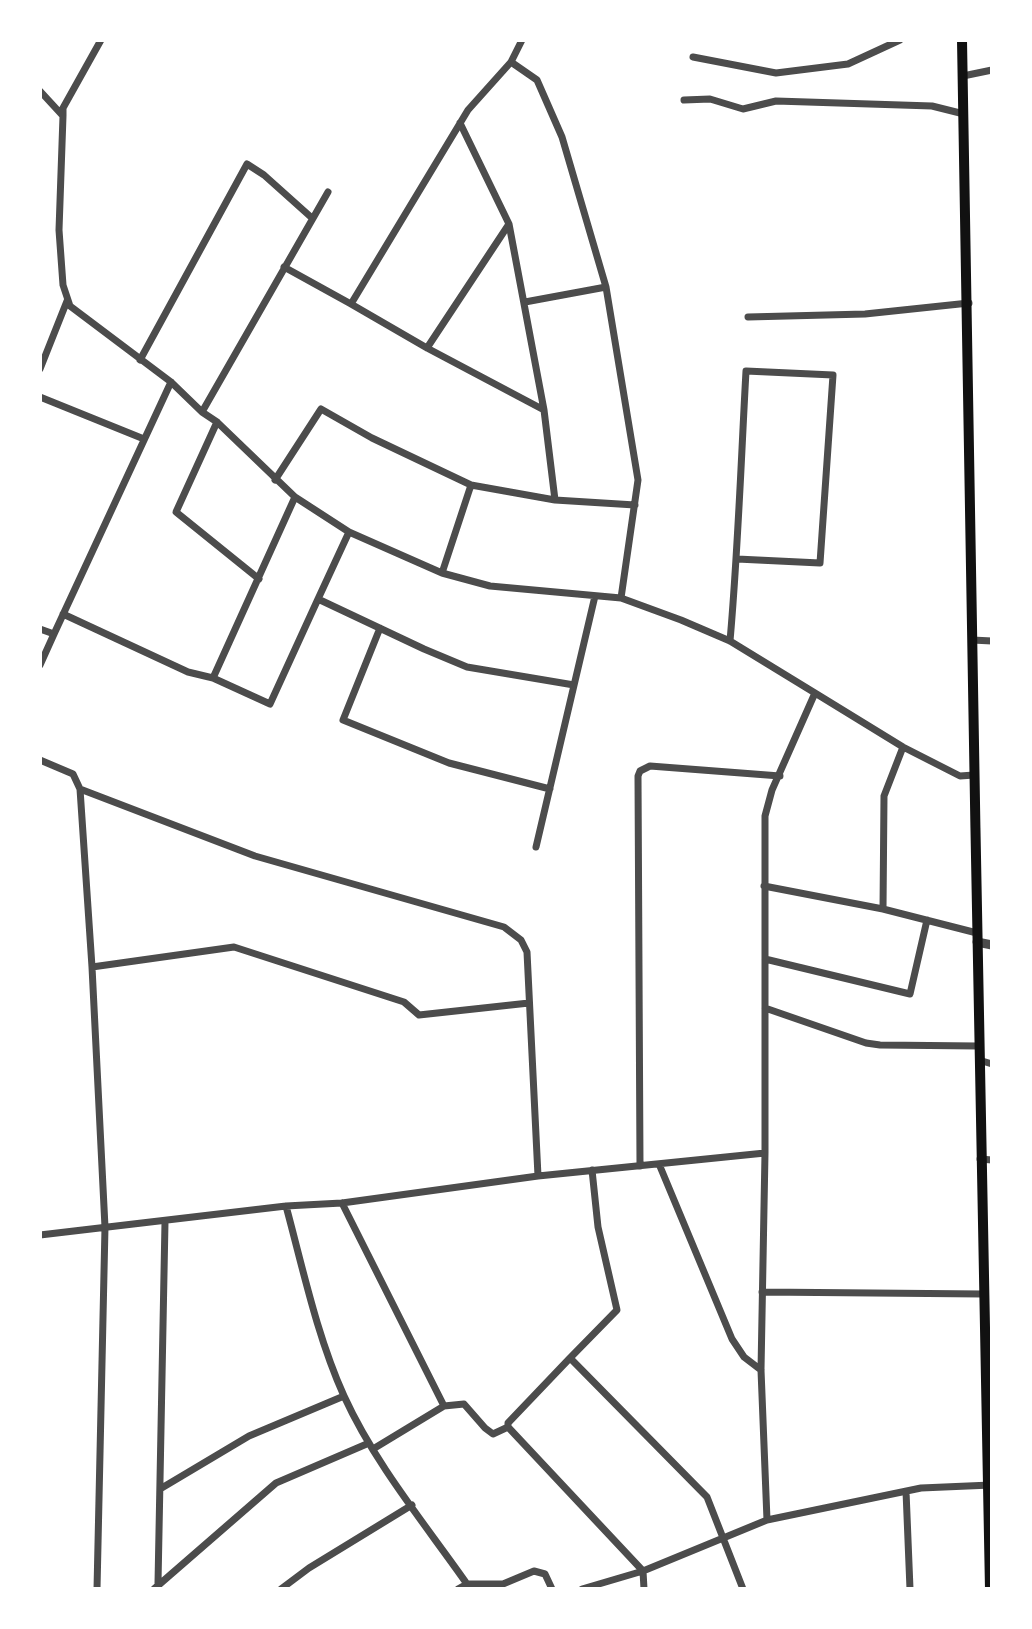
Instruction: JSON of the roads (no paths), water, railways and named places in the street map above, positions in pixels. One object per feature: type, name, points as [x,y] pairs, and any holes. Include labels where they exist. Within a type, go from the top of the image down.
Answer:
[{"type":"main road","points":[[962,40],[969,303],[978,1046],[989,1485],[989,1589]]},
{"type":"street","points":[[101,40],[63,108],[59,230],[63,285],[67,301],[72,309],[171,382],[295,497],[349,532],[442,573],[490,586],[621,598],[681,620],[730,641],[903,747],[960,776],[974,775]]},
{"type":"street","points":[[351,304],[468,110],[511,62],[522,40]]},
{"type":"street","points":[[693,57],[776,73],[848,64],[900,40]]},
{"type":"street","points":[[511,62],[537,80],[562,137],[606,287],[638,480],[621,598]]},
{"type":"street","points":[[963,76],[992,70]]},
{"type":"street","points":[[40,91],[62,116]]},
{"type":"street","points":[[684,100],[709,99],[743,109],[776,101],[932,106],[964,114]]},
{"type":"street","points":[[460,123],[509,224],[544,410],[555,499]]},
{"type":"street","points":[[140,360],[247,164],[264,175],[312,218]]},
{"type":"street","points":[[202,412],[328,191]]},
{"type":"street","points":[[427,348],[509,224]]},
{"type":"street","points":[[284,267],[544,410]]},
{"type":"street","points":[[525,302],[606,287]]},
{"type":"street","points":[[40,369],[67,301]]},
{"type":"street","points":[[748,317],[865,314],[969,303]]},
{"type":"street","points":[[730,641],[737,559],[746,371],[833,375],[820,563],[737,559]]},
{"type":"street","points":[[40,665],[171,382]]},
{"type":"street","points":[[40,397],[144,439]]},
{"type":"street","points":[[275,480],[321,409],[372,438],[471,485],[555,499],[635,505]]},
{"type":"street","points":[[217,422],[176,512],[259,579]]},
{"type":"street","points":[[442,573],[471,485]]},
{"type":"street","points":[[213,678],[295,497]]},
{"type":"street","points":[[63,614],[188,673],[213,678],[270,704],[349,532]]},
{"type":"street","points":[[536,847],[595,596]]},
{"type":"street","points":[[318,599],[467,667],[574,685]]},
{"type":"street","points":[[380,628],[343,720],[449,763],[550,789]]},
{"type":"street","points":[[40,629],[54,634]]},
{"type":"street","points":[[972,640],[992,641]]},
{"type":"street","points":[[767,1520],[761,1370],[765,1153],[765,816],[772,790],[815,693]]},
{"type":"street","points":[[883,909],[884,796],[903,747]]},
{"type":"street","points":[[40,760],[73,774],[80,789],[105,1227],[97,1589]]},
{"type":"street","points":[[640,1166],[638,776],[640,771],[650,766],[780,776]]},
{"type":"street","points":[[80,789],[255,856],[503,927],[522,940],[527,952],[538,1176]]},
{"type":"street","points":[[764,886],[927,920],[992,945]]},
{"type":"street","points":[[765,959],[910,994],[927,920]]},
{"type":"street","points":[[92,967],[234,947],[404,1002],[419,1015],[529,1003]]},
{"type":"street","points":[[765,1008],[866,1043],[978,1046]]},
{"type":"street","points":[[979,1060],[992,1064]]},
{"type":"street","points":[[40,1235],[286,1206],[342,1203],[538,1176],[765,1153]]},
{"type":"street","points":[[980,1159],[992,1160]]},
{"type":"street","points":[[659,1164],[732,1339],[744,1357],[761,1370]]},
{"type":"street","points":[[508,1427],[508,1423],[617,1310],[598,1227],[592,1170]]},
{"type":"street","points":[[342,1203],[444,1406]]},
{"type":"street","points":[[286,1206],[314,1312],[344,1396],[371,1446],[467,1584]]},
{"type":"street","points":[[156,1586],[165,1222]]},
{"type":"street","points":[[762,1292],[983,1294]]},
{"type":"street","points":[[570,1358],[705,1494],[743,1589]]},
{"type":"street","points":[[160,1489],[249,1436],[344,1396]]},
{"type":"street","points":[[156,1586],[276,1483],[371,1446],[444,1406],[464,1404],[493,1434],[508,1427]]},
{"type":"street","points":[[508,1427],[643,1571],[644,1589]]},
{"type":"street","points":[[582,1589],[643,1571],[767,1520],[921,1488],[989,1485]]},
{"type":"street","points":[[906,1491],[910,1589]]},
{"type":"street","points":[[281,1589],[309,1568],[412,1505]]},
{"type":"street","points":[[458,1589],[467,1584],[503,1584],[534,1571],[545,1574],[552,1589]]}]
